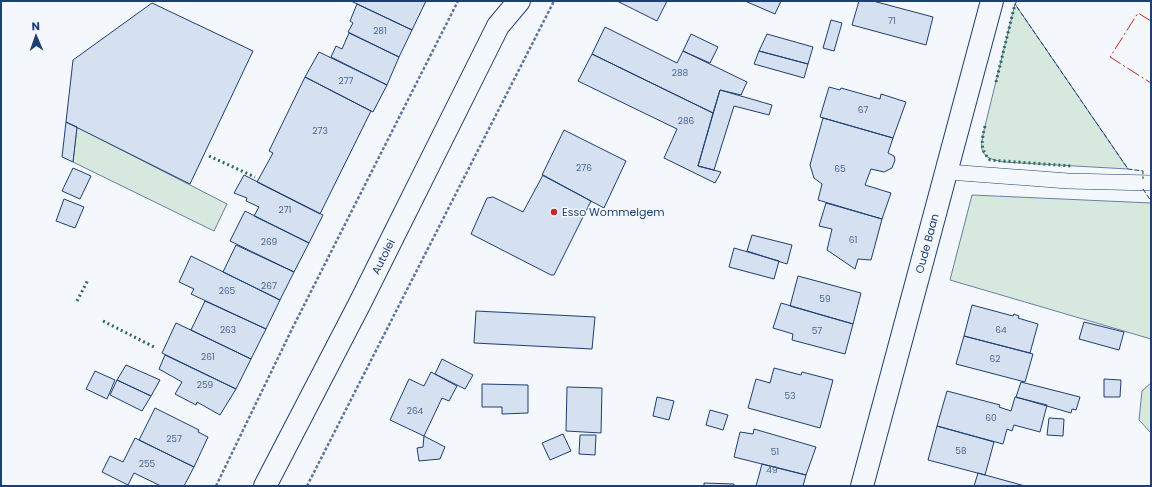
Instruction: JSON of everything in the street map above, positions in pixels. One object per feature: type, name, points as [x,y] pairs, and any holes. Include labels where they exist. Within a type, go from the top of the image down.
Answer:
[{"type":"main road","name":"Autolei","points":[[498,26],[500,1]]},
{"type":"main road","name":"Autolei","points":[[265,486],[360,303],[498,26],[519,1]]},
{"type":"main road","name":"Oude Baan","points":[[862,486],[948,172],[992,1]]},
{"type":"lane","points":[[948,172],[1068,181],[1151,183]]},
{"type":"path","points":[[216,486],[292,329],[458,1]]},
{"type":"path","points":[[308,486],[554,1]]},
{"type":"shaded area","points":[[1015,4],[1128,169],[1004,162],[989,158],[982,151],[983,134]]},
{"type":"shaded area","points":[[77,127],[227,204],[214,231],[73,162]]},
{"type":"shaded area","points":[[972,195],[1151,203],[1151,339],[950,280]]},
{"type":"shaded area","points":[[1151,383],[1151,433],[1139,420],[1142,391]]},
{"type":"building","points":[[351,1],[426,1],[412,30]]},
{"type":"building","points":[[617,1],[667,1],[657,21]]},
{"type":"building","points":[[745,1],[781,1],[775,14]]},
{"type":"building","points":[[859,1],[873,1],[933,17],[926,45],[852,25]]},
{"type":"building","points":[[152,3],[253,51],[190,184],[66,122],[73,60]]},
{"type":"building","points":[[357,4],[412,30],[399,57],[348,32],[353,23],[350,21]]},
{"type":"building","points":[[831,20],[842,23],[834,51],[823,48]]},
{"type":"building","points":[[605,27],[677,63],[683,51],[747,82],[741,95],[720,90],[713,113],[592,54]]},
{"type":"building","points":[[349,33],[399,57],[387,85],[331,57],[336,46],[342,49]]},
{"type":"building","points":[[691,34],[718,47],[710,63],[683,51]]},
{"type":"building","points":[[767,34],[813,47],[808,64],[759,51]]},
{"type":"building","points":[[759,51],[808,64],[804,78],[754,64]]},
{"type":"building","points":[[319,52],[387,85],[373,112],[305,77]]},
{"type":"building","points":[[592,54],[713,113],[698,166],[721,172],[715,183],[664,158],[677,129],[578,81]]},
{"type":"building","points":[[305,77],[371,111],[320,214],[257,182],[273,153],[269,151]]},
{"type":"building","points":[[829,87],[840,90],[841,88],[880,99],[881,94],[906,102],[893,138],[820,117]]},
{"type":"building","points":[[720,90],[772,105],[769,115],[734,106],[714,170],[698,166]]},
{"type":"building","points":[[823,118],[893,138],[888,153],[894,156],[895,160],[892,168],[884,172],[871,169],[865,185],[891,193],[882,219],[818,200],[822,184],[814,178],[810,165]]},
{"type":"building","points":[[66,122],[77,127],[73,162],[62,157]]},
{"type":"building","points":[[564,130],[626,161],[604,208],[542,175]]},
{"type":"building","points":[[73,168],[91,176],[80,199],[62,191]]},
{"type":"building","points":[[244,175],[323,215],[309,243],[254,216],[259,207],[246,201],[247,198],[234,193]]},
{"type":"building","points":[[543,175],[591,201],[554,275],[551,275],[471,234],[487,198],[493,197],[523,212]]},
{"type":"building","points":[[64,199],[84,207],[75,228],[56,221]]},
{"type":"building","points":[[826,203],[882,219],[871,260],[858,259],[855,269],[827,250],[832,229],[819,226]]},
{"type":"building","points":[[245,211],[309,243],[294,272],[230,241]]},
{"type":"building","points":[[752,235],[792,245],[787,264],[747,251]]},
{"type":"building","points":[[236,245],[294,272],[280,300],[223,272]]},
{"type":"building","points":[[734,248],[779,261],[774,279],[729,267]]},
{"type":"building","points":[[191,256],[280,300],[266,329],[191,294],[194,289],[179,282]]},
{"type":"building","points":[[798,276],[861,293],[853,324],[790,306]]},
{"type":"building","points":[[205,301],[266,329],[251,359],[191,330]]},
{"type":"building","points":[[781,303],[853,324],[845,354],[792,340],[793,334],[773,328]]},
{"type":"building","points":[[972,305],[1013,316],[1014,314],[1019,316],[1018,318],[1038,324],[1030,353],[964,336]]},
{"type":"building","points":[[476,311],[595,317],[592,349],[474,343]]},
{"type":"building","points":[[1084,322],[1124,332],[1119,350],[1079,339]]},
{"type":"building","points":[[176,323],[251,359],[236,389],[162,353]]},
{"type":"building","points":[[964,336],[1033,354],[1025,382],[956,364]]},
{"type":"building","points":[[165,355],[236,389],[220,415],[197,402],[196,405],[175,394],[182,382],[159,369]]},
{"type":"building","points":[[442,359],[473,375],[465,389],[435,374]]},
{"type":"building","points":[[126,365],[160,380],[151,396],[117,380]]},
{"type":"building","points":[[774,368],[801,375],[802,372],[833,380],[820,428],[748,408],[756,379],[770,383]]},
{"type":"building","points":[[95,371],[115,380],[107,399],[86,389]]},
{"type":"building","points":[[431,372],[457,386],[449,401],[442,398],[424,436],[390,420],[409,379],[424,386]]},
{"type":"building","points":[[1104,379],[1121,380],[1120,397],[1104,397]]},
{"type":"building","points":[[117,380],[151,396],[142,411],[110,395]]},
{"type":"building","points":[[1021,382],[1080,397],[1076,410],[1072,409],[1071,413],[1016,397]]},
{"type":"building","points":[[482,384],[528,385],[528,413],[502,414],[502,407],[482,407]]},
{"type":"building","points":[[567,387],[602,388],[601,433],[566,431]]},
{"type":"building","points":[[947,391],[1000,405],[999,407],[1011,411],[1015,397],[1047,405],[1040,432],[1014,425],[1012,431],[1007,429],[1003,444],[937,426]]},
{"type":"building","points":[[657,397],[674,401],[669,420],[653,416]]},
{"type":"building","points":[[155,408],[199,430],[198,432],[208,437],[194,467],[139,440]]},
{"type":"building","points":[[710,410],[728,415],[723,430],[706,425]]},
{"type":"building","points":[[1049,418],[1064,419],[1063,436],[1047,435]]},
{"type":"building","points":[[937,426],[994,442],[985,475],[928,460]]},
{"type":"building","points":[[754,429],[816,447],[806,475],[734,457],[740,432],[753,434]]},
{"type":"building","points":[[563,434],[571,451],[550,460],[542,443]]},
{"type":"building","points":[[580,435],[596,435],[595,455],[579,454]]},
{"type":"building","points":[[424,436],[445,447],[440,459],[419,461],[417,448],[423,447]]},
{"type":"building","points":[[135,438],[194,467],[184,486],[161,486],[134,473],[128,485],[102,472],[110,456],[123,462]]},
{"type":"building","points":[[762,464],[806,475],[803,486],[756,486]]},
{"type":"building","points":[[978,473],[1025,486],[974,486]]},
{"type":"building","points":[[704,483],[734,484],[734,486],[704,486]]},
{"type":"hedge","points":[[996,82],[1015,4]]},
{"type":"hedge","points":[[985,126],[982,144],[984,152],[990,160],[1071,166]]},
{"type":"hedge","points":[[209,156],[255,177]]},
{"type":"hedge","points":[[77,301],[88,280]]},
{"type":"hedge","points":[[103,321],[156,348]]},
{"type":"fence","points":[[1017,1],[1015,4],[1128,169],[1143,171],[1143,179]]},
{"type":"fence","points":[[1143,189],[1151,201]]},
{"type":"power","points":[[1151,21],[1138,13],[1110,57],[1151,83]]},
{"type":"place","name":"Esso Wommelgem","points":[[554,212]]}]
